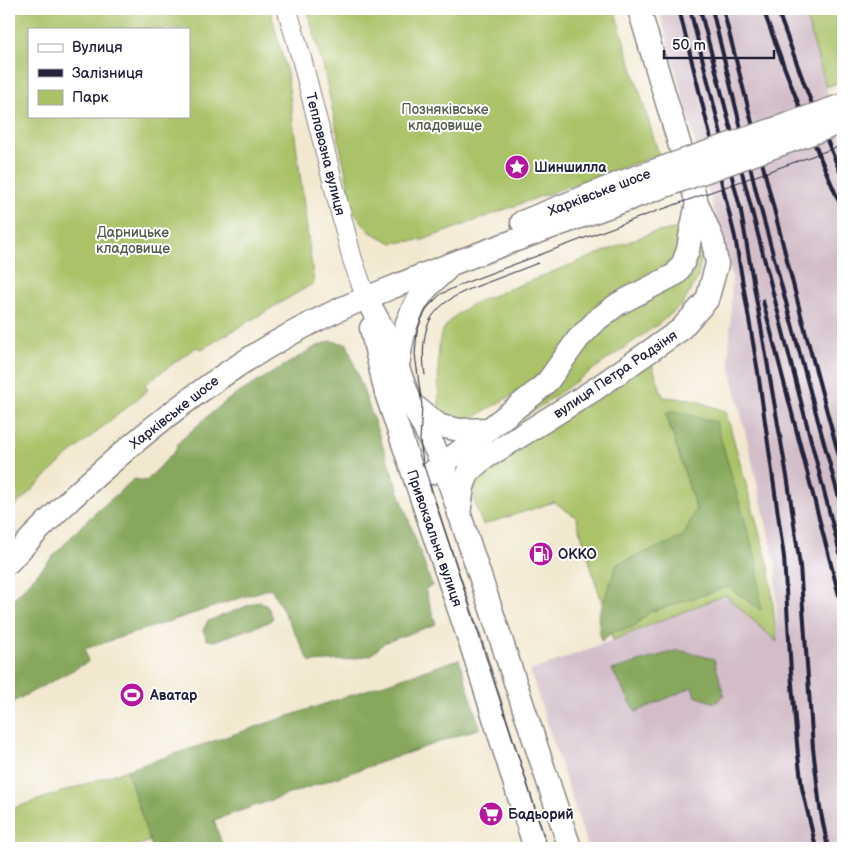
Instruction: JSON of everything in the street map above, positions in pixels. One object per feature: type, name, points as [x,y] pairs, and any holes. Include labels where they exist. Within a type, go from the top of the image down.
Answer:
[{"type":"main road","name":"вулиця Петра Радзіня","points":[[459,514],[463,487],[469,471],[482,460],[594,390],[680,330],[707,300],[717,264],[712,236],[697,203],[640,9]]},
{"type":"main road","name":"Харківське шосе","points":[[9,562],[44,524],[82,488],[156,424],[231,369],[269,346],[335,311],[626,191],[843,105]]},
{"type":"main road","name":"Харківське шосе","points":[[366,298],[384,278],[626,191],[843,122]]},
{"type":"main road","name":"вулиця Петра Радзіня","points":[[416,484],[536,392],[548,381],[578,339],[598,319],[618,304],[676,274],[688,250],[697,203]]},
{"type":"main road","points":[[398,367],[404,331],[414,306],[429,286],[454,263]]},
{"type":"main road","points":[[366,298],[384,331],[411,403],[443,464],[570,848]]},
{"type":"main road","name":"Привокзальна вулиця","points":[[366,298],[371,331],[386,393],[474,654],[535,848]]},
{"type":"main road","points":[[411,403],[440,426],[460,430],[489,429]]},
{"type":"street","name":"Тепловозна вулиця","points":[[287,9],[352,258],[366,298]]},
{"type":"shaded area","points":[[659,9],[804,9],[843,148],[843,848],[588,848],[530,671],[725,595],[777,641],[776,566],[729,361],[732,277]]},
{"type":"green space","name":"Дарницьке кладовище","points":[[9,9],[270,9],[287,74],[314,283],[202,349],[196,347],[145,384],[148,390],[66,457],[9,512]]},
{"type":"green space","name":"Позняківське кладовище","points":[[307,9],[614,9],[659,155],[423,240],[392,243],[370,232],[354,212],[324,70]]},
{"type":"green space","points":[[804,9],[843,9],[841,82],[826,87]]},
{"type":"green space","points":[[680,228],[678,248],[668,266],[556,357],[528,386],[473,418],[452,419],[439,410],[438,358],[440,339],[445,327],[460,312],[474,303],[651,233]]},
{"type":"green space","points":[[703,234],[698,277],[683,304],[657,325],[479,449],[589,332],[648,295]]},
{"type":"green space","points":[[331,341],[347,344],[432,586],[425,589],[436,624],[384,643],[371,655],[346,660],[310,662],[271,588],[85,649],[88,662],[9,704],[10,603],[84,523],[134,479],[146,481],[176,450],[178,443],[209,415],[229,399],[315,347]]},
{"type":"green space","points":[[649,355],[663,397],[692,399],[726,412],[769,567],[777,642],[725,595],[613,640],[576,517],[554,502],[483,525],[475,505],[473,481],[491,463]]},
{"type":"green space","points":[[674,411],[716,422],[757,563],[761,610],[728,587],[650,612],[633,627],[613,632],[601,641],[598,617],[617,564],[683,537],[696,509],[666,414]]},
{"type":"green space","points":[[260,601],[268,607],[273,618],[269,622],[214,641],[207,640],[203,630],[208,621]]},
{"type":"green space","points":[[678,650],[714,659],[724,695],[715,703],[695,696],[692,687],[636,712],[612,670]]},
{"type":"green space","points":[[459,659],[480,728],[214,820],[223,848],[152,848],[127,770]]},
{"type":"green space","points":[[127,770],[150,841],[131,848],[9,848],[9,804],[11,809]]},
{"type":"tram line","points":[[548,848],[423,463],[420,440],[422,406],[415,354],[417,332],[421,320],[428,307],[441,294],[462,284],[646,215],[843,145]]},
{"type":"tram line","points":[[425,375],[423,352],[427,327],[434,314],[446,302],[467,290],[538,263]]},
{"type":"railway","points":[[679,9],[735,237],[758,372],[784,557],[791,672],[802,788],[816,848]]},
{"type":"railway","points":[[690,9],[741,211]]},
{"type":"railway","points":[[700,9],[843,565]]},
{"type":"railway","points":[[712,9],[757,195],[843,513]]},
{"type":"railway","points":[[723,9],[803,323],[843,471]]},
{"type":"railway","points":[[763,9],[801,111],[843,211]]},
{"type":"railway","points":[[777,9],[808,94],[843,179]]},
{"type":"railway","points":[[740,206],[788,482],[800,566],[813,748],[820,808],[828,848]]},
{"type":"railway","points":[[763,301],[843,611]]},
{"type":"place","name":"Шиншилла","points":[[517,167]]},
{"type":"place","name":"ОККО","points":[[541,554]]},
{"type":"place","name":"Аватар","points":[[132,695]]},
{"type":"place","name":"Бадьорий","points":[[491,814]]}]
